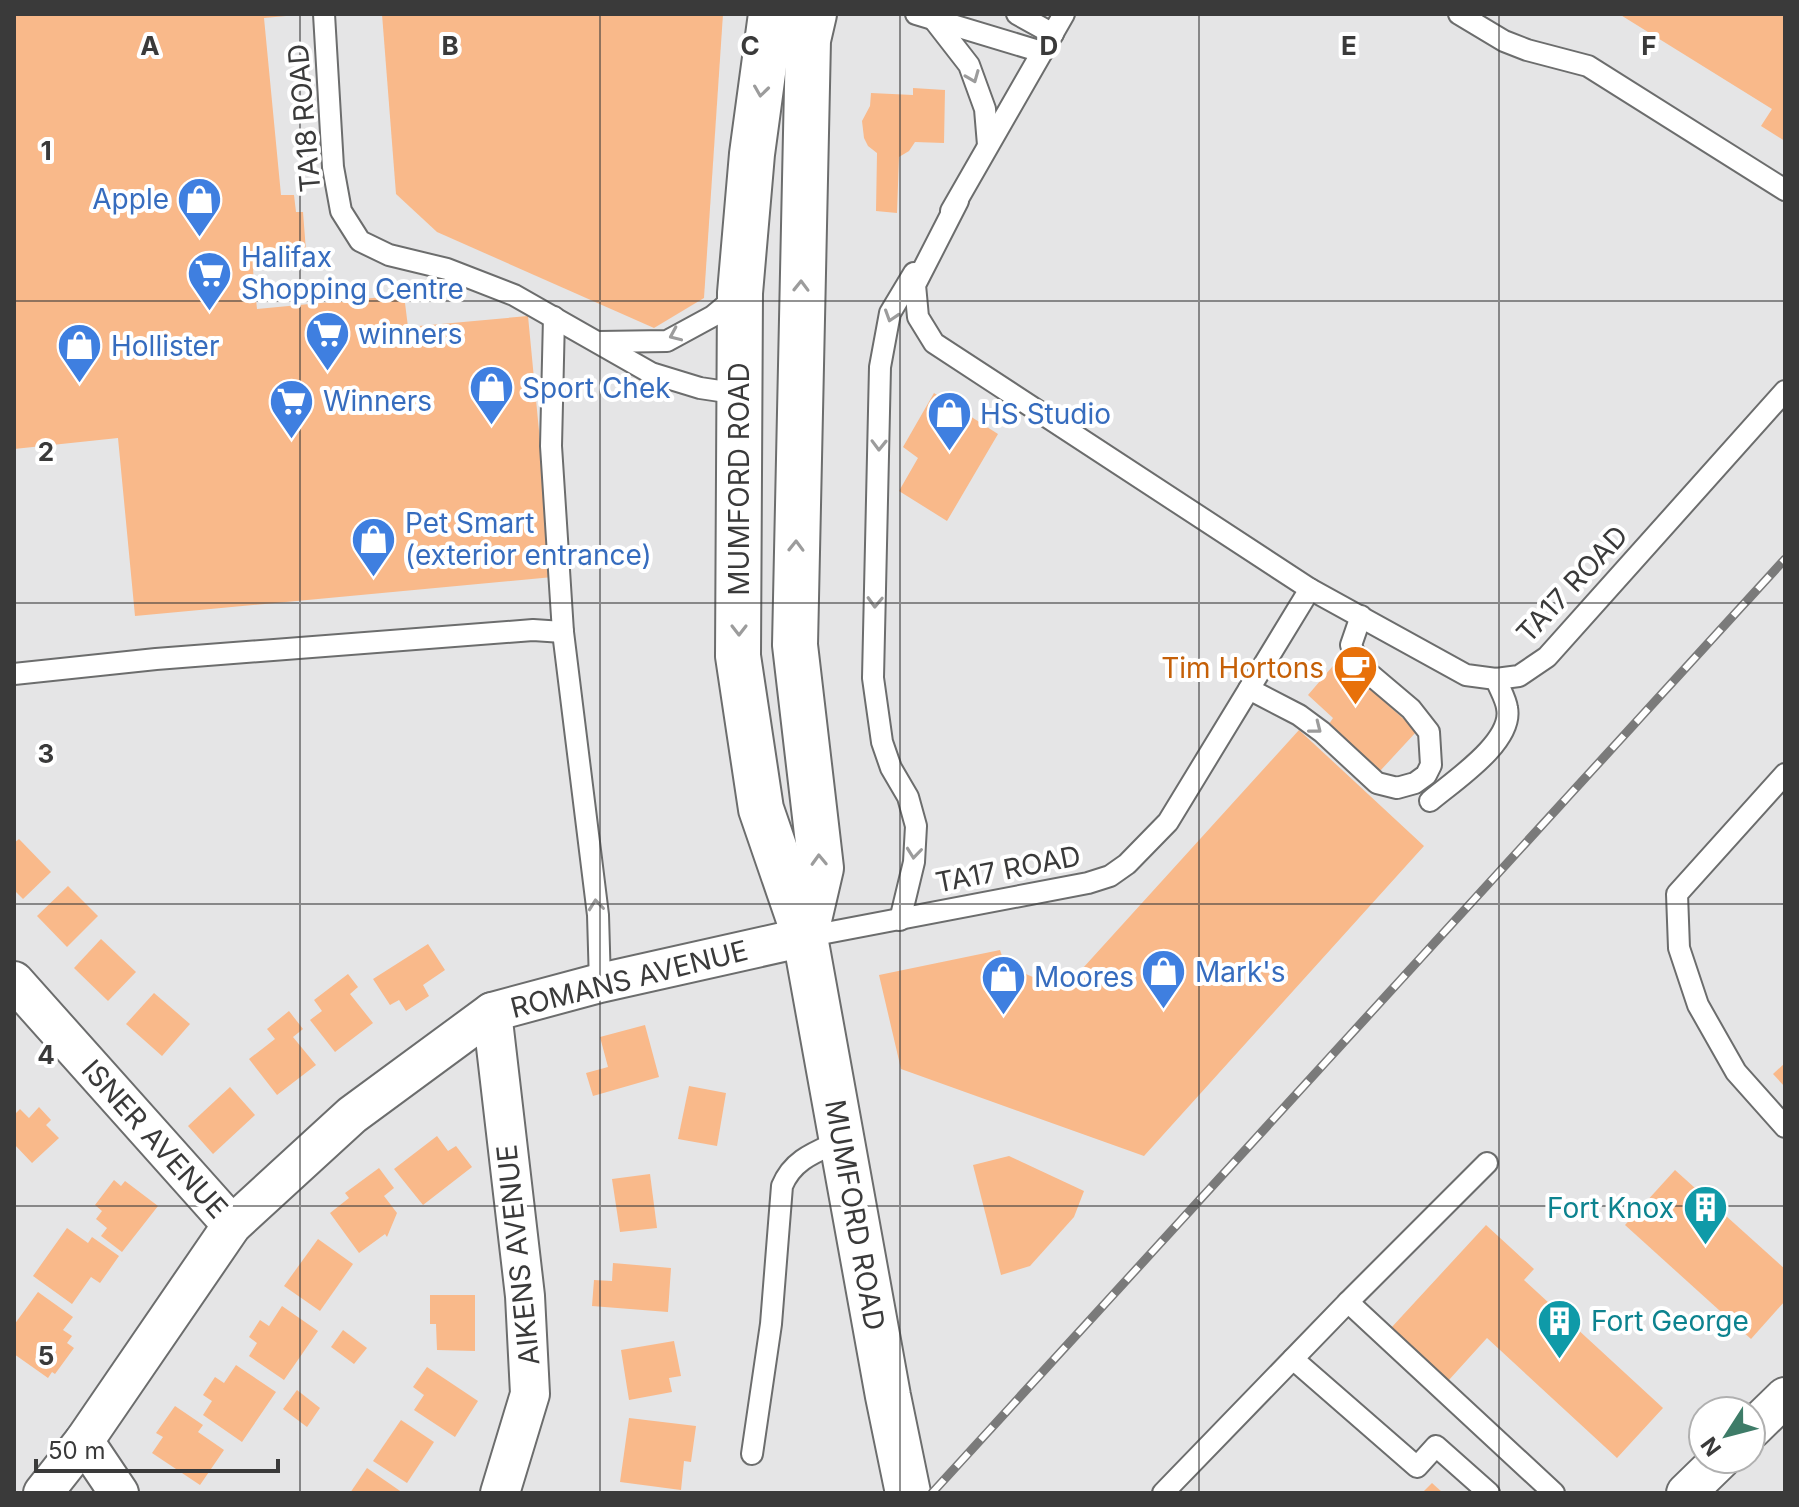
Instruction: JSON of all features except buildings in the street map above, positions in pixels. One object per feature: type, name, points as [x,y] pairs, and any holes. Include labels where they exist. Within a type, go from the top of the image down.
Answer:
[{"type":"street","name":"MUMFORD ROAD","points":[[771,14],[752,154],[740,293],[738,656],[761,809],[805,937],[908,1493]]},
{"type":"street","name":"MUMFORD ROAD","points":[[805,937],[821,868],[795,645],[808,40],[814,14]]},
{"type":"street","name":"ROMANS AVENUE","points":[[43,1493],[84,1441],[232,1225],[352,1115],[492,1012],[600,983],[805,937]]},
{"type":"street","name":"ISNER AVENUE","points":[[14,981],[232,1225]]},
{"type":"street","name":"AIKENS AVENUE","points":[[492,1012],[525,1296],[530,1394],[500,1493]]},
{"type":"street","points":[[1767,1414],[1785,1397]]},
{"type":"street","points":[[84,1441],[119,1493]]},
{"type":"street","points":[[1686,1493],[1705,1475]]},
{"type":"lane","name":"TA18 ROAD","points":[[324,14],[333,167],[341,211],[360,241],[389,255],[447,269],[514,295],[651,373],[700,388],[740,394]]},
{"type":"lane","points":[[1017,14],[1053,34]]},
{"type":"lane","points":[[1064,14],[988,145],[915,285],[918,317],[934,343],[1310,589],[1466,675],[1496,679],[1508,710],[1506,728],[1484,756],[1430,801]]},
{"type":"lane","points":[[1459,14],[1504,41],[1588,66],[1785,190]]},
{"type":"lane","points":[[925,17],[1042,52]]},
{"type":"lane","points":[[925,17],[969,65],[985,109],[988,145]]},
{"type":"lane","points":[[900,920],[914,862],[916,826],[908,797],[891,768],[882,742],[873,678],[880,367],[890,313],[958,201]]},
{"type":"lane","points":[[596,342],[667,341],[713,316],[740,293]]},
{"type":"lane","points":[[554,317],[551,446],[563,632],[598,915],[600,983]]},
{"type":"lane","name":"TA17 ROAD","points":[[1496,679],[1519,676],[1547,657],[1785,391]]},
{"type":"lane","name":"TA17 ROAD","points":[[805,937],[1088,883],[1110,876],[1127,864],[1168,822],[1310,589]]},
{"type":"lane","points":[[1249,689],[1299,715],[1377,783],[1397,788],[1415,783],[1426,775],[1431,765],[1429,732],[1411,709],[1359,665],[1351,645],[1361,616]]},
{"type":"lane","points":[[14,674],[156,659],[533,630],[563,632]]},
{"type":"lane","points":[[1785,774],[1677,894],[1679,948],[1698,1005],[1736,1072],[1785,1127]]},
{"type":"lane","points":[[752,1454],[771,1324],[782,1186],[787,1174],[802,1158],[842,1140]]},
{"type":"lane","points":[[1170,1490],[1348,1302],[1487,1163]]},
{"type":"lane","points":[[1348,1302],[1554,1493]]},
{"type":"lane","points":[[1293,1359],[1417,1467],[1436,1446],[1489,1493]]},
{"type":"railway","points":[[932,1493],[1785,559]]},
{"type":"place","name":"Apple","points":[[200,238]]},
{"type":"place","name":"Halifax Shopping Centre","points":[[210,312]]},
{"type":"place","name":"winners","points":[[327,373]]},
{"type":"place","name":"Hollister","points":[[80,385]]},
{"type":"place","name":"Sport Chek","points":[[491,427]]},
{"type":"place","name":"Winners","points":[[292,440]]},
{"type":"place","name":"HS Studio","points":[[949,453]]},
{"type":"place","name":"Pet Smart (exterior entrance)","points":[[374,578]]},
{"type":"place","name":"Tim Hortons","points":[[1355,707]]},
{"type":"place","name":"Mark's","points":[[1164,1011]]},
{"type":"place","name":"Moores","points":[[1003,1016]]},
{"type":"place","name":"Fort Knox","points":[[1705,1247]]},
{"type":"place","name":"Fort George","points":[[1560,1360]]}]
